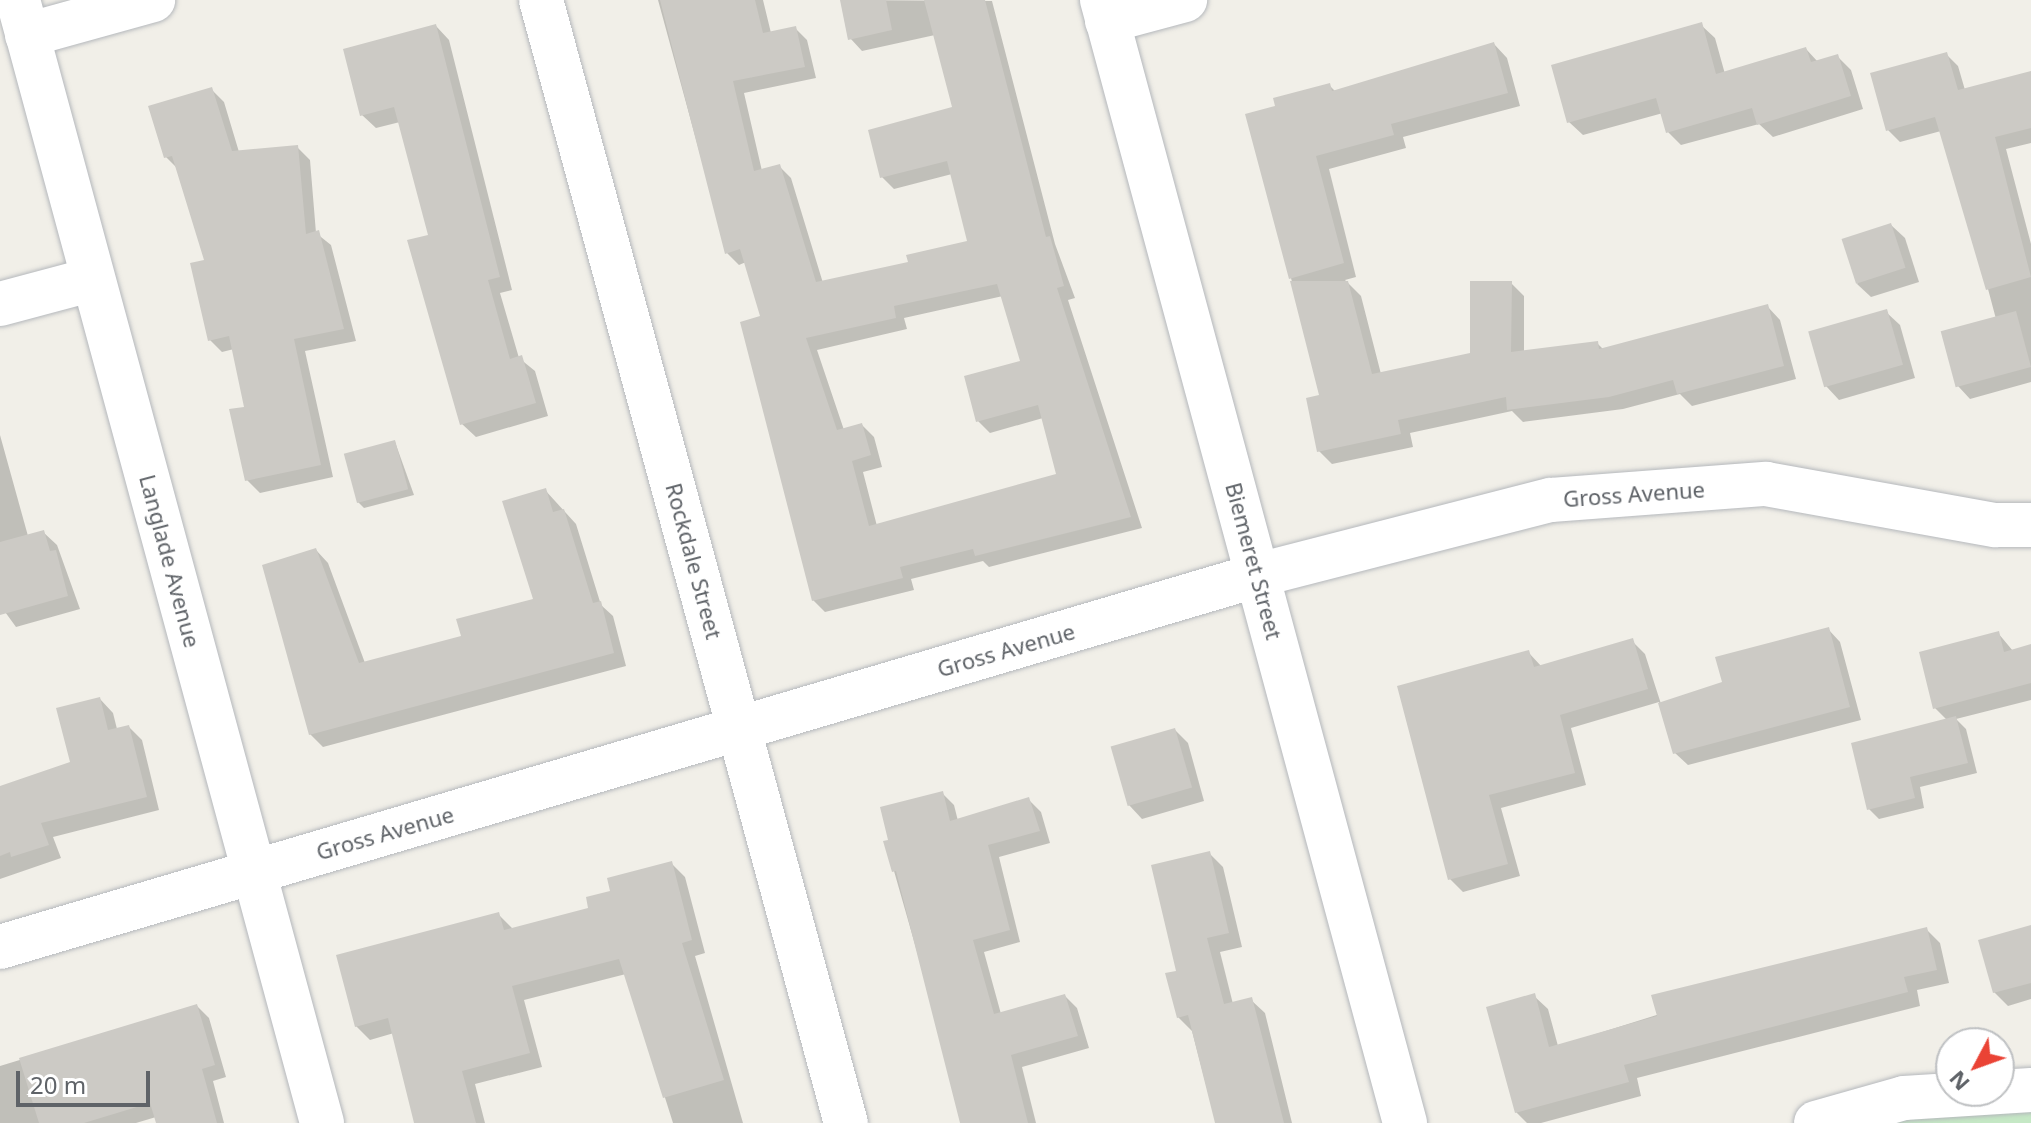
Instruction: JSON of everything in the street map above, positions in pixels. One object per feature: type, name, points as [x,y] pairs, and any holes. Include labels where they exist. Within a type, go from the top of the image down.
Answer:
[{"type":"street","points":[[22,17],[153,0]]},
{"type":"street","name":"Rockdale Street","points":[[541,0],[846,1123]]},
{"type":"street","points":[[1104,11],[1185,0]]},
{"type":"street","name":"Biemeret Street","points":[[1104,11],[1405,1123]]},
{"type":"street","name":"Langlade Avenue","points":[[22,17],[322,1123]]},
{"type":"street","points":[[0,304],[93,279]]},
{"type":"street","name":"Gross Avenue","points":[[0,947],[1258,575],[1551,500],[1766,484],[1995,525],[2031,525]]},
{"type":"street","points":[[1816,1123],[1904,1098],[2031,1090]]},
{"type":"green space","points":[[2031,1090],[2031,1123],[1816,1123],[1935,1105],[2015,1107],[2015,1092]]},
{"type":"building","points":[[660,0],[755,0],[763,33],[796,26],[805,67],[733,81],[754,171],[780,164],[816,282],[908,262],[906,255],[967,241],[947,161],[880,178],[868,130],[952,107],[924,0],[985,0],[1046,237],[1050,236],[1064,286],[1057,288],[1131,517],[975,556],[973,549],[900,567],[903,578],[812,601],[740,322],[760,316],[740,249],[725,254]],"holes":[[[997,284],[1020,361],[964,376],[976,422],[1038,405],[1056,474],[869,526],[852,461],[871,455],[862,423],[837,430],[806,338],[896,318],[894,306]]]},
{"type":"building","points":[[840,0],[886,0],[892,30],[848,40]]},
{"type":"building","points":[[1702,22],[1716,74],[1806,47],[1811,62],[1838,54],[1851,96],[1757,125],[1752,108],[1666,133],[1656,98],[1567,123],[1551,65]]},
{"type":"building","points":[[436,24],[500,277],[488,280],[510,359],[522,355],[536,403],[460,425],[407,240],[428,235],[394,107],[360,116],[343,49]]},
{"type":"building","points":[[1494,42],[1508,93],[1391,124],[1394,135],[1316,156],[1344,263],[1289,279],[1245,114],[1275,106],[1273,98],[1330,83],[1332,91]]},
{"type":"building","points":[[1947,52],[1958,90],[2031,71],[2031,128],[1995,137],[2031,277],[1986,290],[1935,117],[1886,131],[1870,73]]},
{"type":"building","points":[[212,87],[232,151],[298,145],[306,234],[319,230],[344,329],[294,339],[321,465],[245,481],[229,409],[244,407],[229,336],[208,341],[190,263],[204,260],[172,156],[164,158],[148,106]]},
{"type":"building","points":[[1891,223],[1906,268],[1856,284],[1842,239]]},
{"type":"building","points":[[1290,281],[1348,281],[1372,374],[1470,353],[1470,281],[1512,281],[1511,352],[1598,341],[1599,349],[1768,304],[1784,366],[1677,394],[1673,380],[1609,397],[1507,410],[1506,397],[1398,420],[1401,434],[1317,452],[1306,398],[1319,395]]},
{"type":"building","points":[[1887,309],[1903,365],[1824,387],[1808,332]]},
{"type":"building","points":[[2016,311],[2031,367],[1956,387],[1941,331]]},
{"type":"building","points":[[395,440],[408,489],[357,503],[344,454]]},
{"type":"building","points":[[546,488],[553,512],[564,509],[593,603],[601,601],[614,653],[309,735],[262,565],[316,548],[359,663],[461,636],[456,619],[533,599],[502,501]]},
{"type":"building","points":[[44,530],[50,551],[56,550],[68,596],[0,615],[0,542]]},
{"type":"building","points":[[1829,627],[1850,707],[1673,754],[1658,703],[1722,682],[1715,657]]},
{"type":"building","points":[[1999,631],[2004,652],[2031,644],[2031,683],[1933,709],[1919,652]]},
{"type":"building","points":[[1633,638],[1648,689],[1560,715],[1575,773],[1489,795],[1508,864],[1448,880],[1397,686],[1529,650],[1534,667]]},
{"type":"building","points":[[100,697],[108,730],[129,725],[147,797],[41,823],[49,845],[11,857],[10,852],[0,856],[0,786],[70,762],[56,708]]},
{"type":"building","points":[[1956,716],[1968,763],[1910,777],[1915,798],[1867,810],[1851,743]]},
{"type":"building","points":[[1175,728],[1192,788],[1128,806],[1111,746]]},
{"type":"building","points":[[943,791],[950,821],[1029,797],[1040,831],[988,845],[1010,930],[973,940],[994,1014],[1065,994],[1078,1036],[1011,1055],[1028,1123],[960,1123],[896,871],[892,872],[883,841],[888,840],[880,807]]},
{"type":"building","points":[[1210,851],[1229,933],[1207,938],[1224,1004],[1252,997],[1284,1123],[1215,1123],[1188,1015],[1177,1018],[1165,973],[1176,971],[1151,865]]},
{"type":"building","points":[[672,861],[692,940],[682,943],[724,1080],[663,1098],[619,959],[512,986],[530,1053],[462,1071],[476,1123],[414,1123],[388,1018],[355,1027],[336,955],[499,912],[504,930],[588,908],[586,897],[610,891],[607,878]]},
{"type":"building","points":[[2031,925],[2031,983],[1993,993],[1978,940]]},
{"type":"building","points":[[1927,927],[1937,970],[1904,977],[1908,992],[1624,1065],[1629,1082],[1515,1113],[1486,1007],[1535,993],[1549,1047],[1657,1016],[1651,995]]},
{"type":"building","points":[[197,1004],[215,1065],[202,1069],[217,1123],[156,1123],[150,1103],[84,1123],[39,1123],[19,1058]]}]
